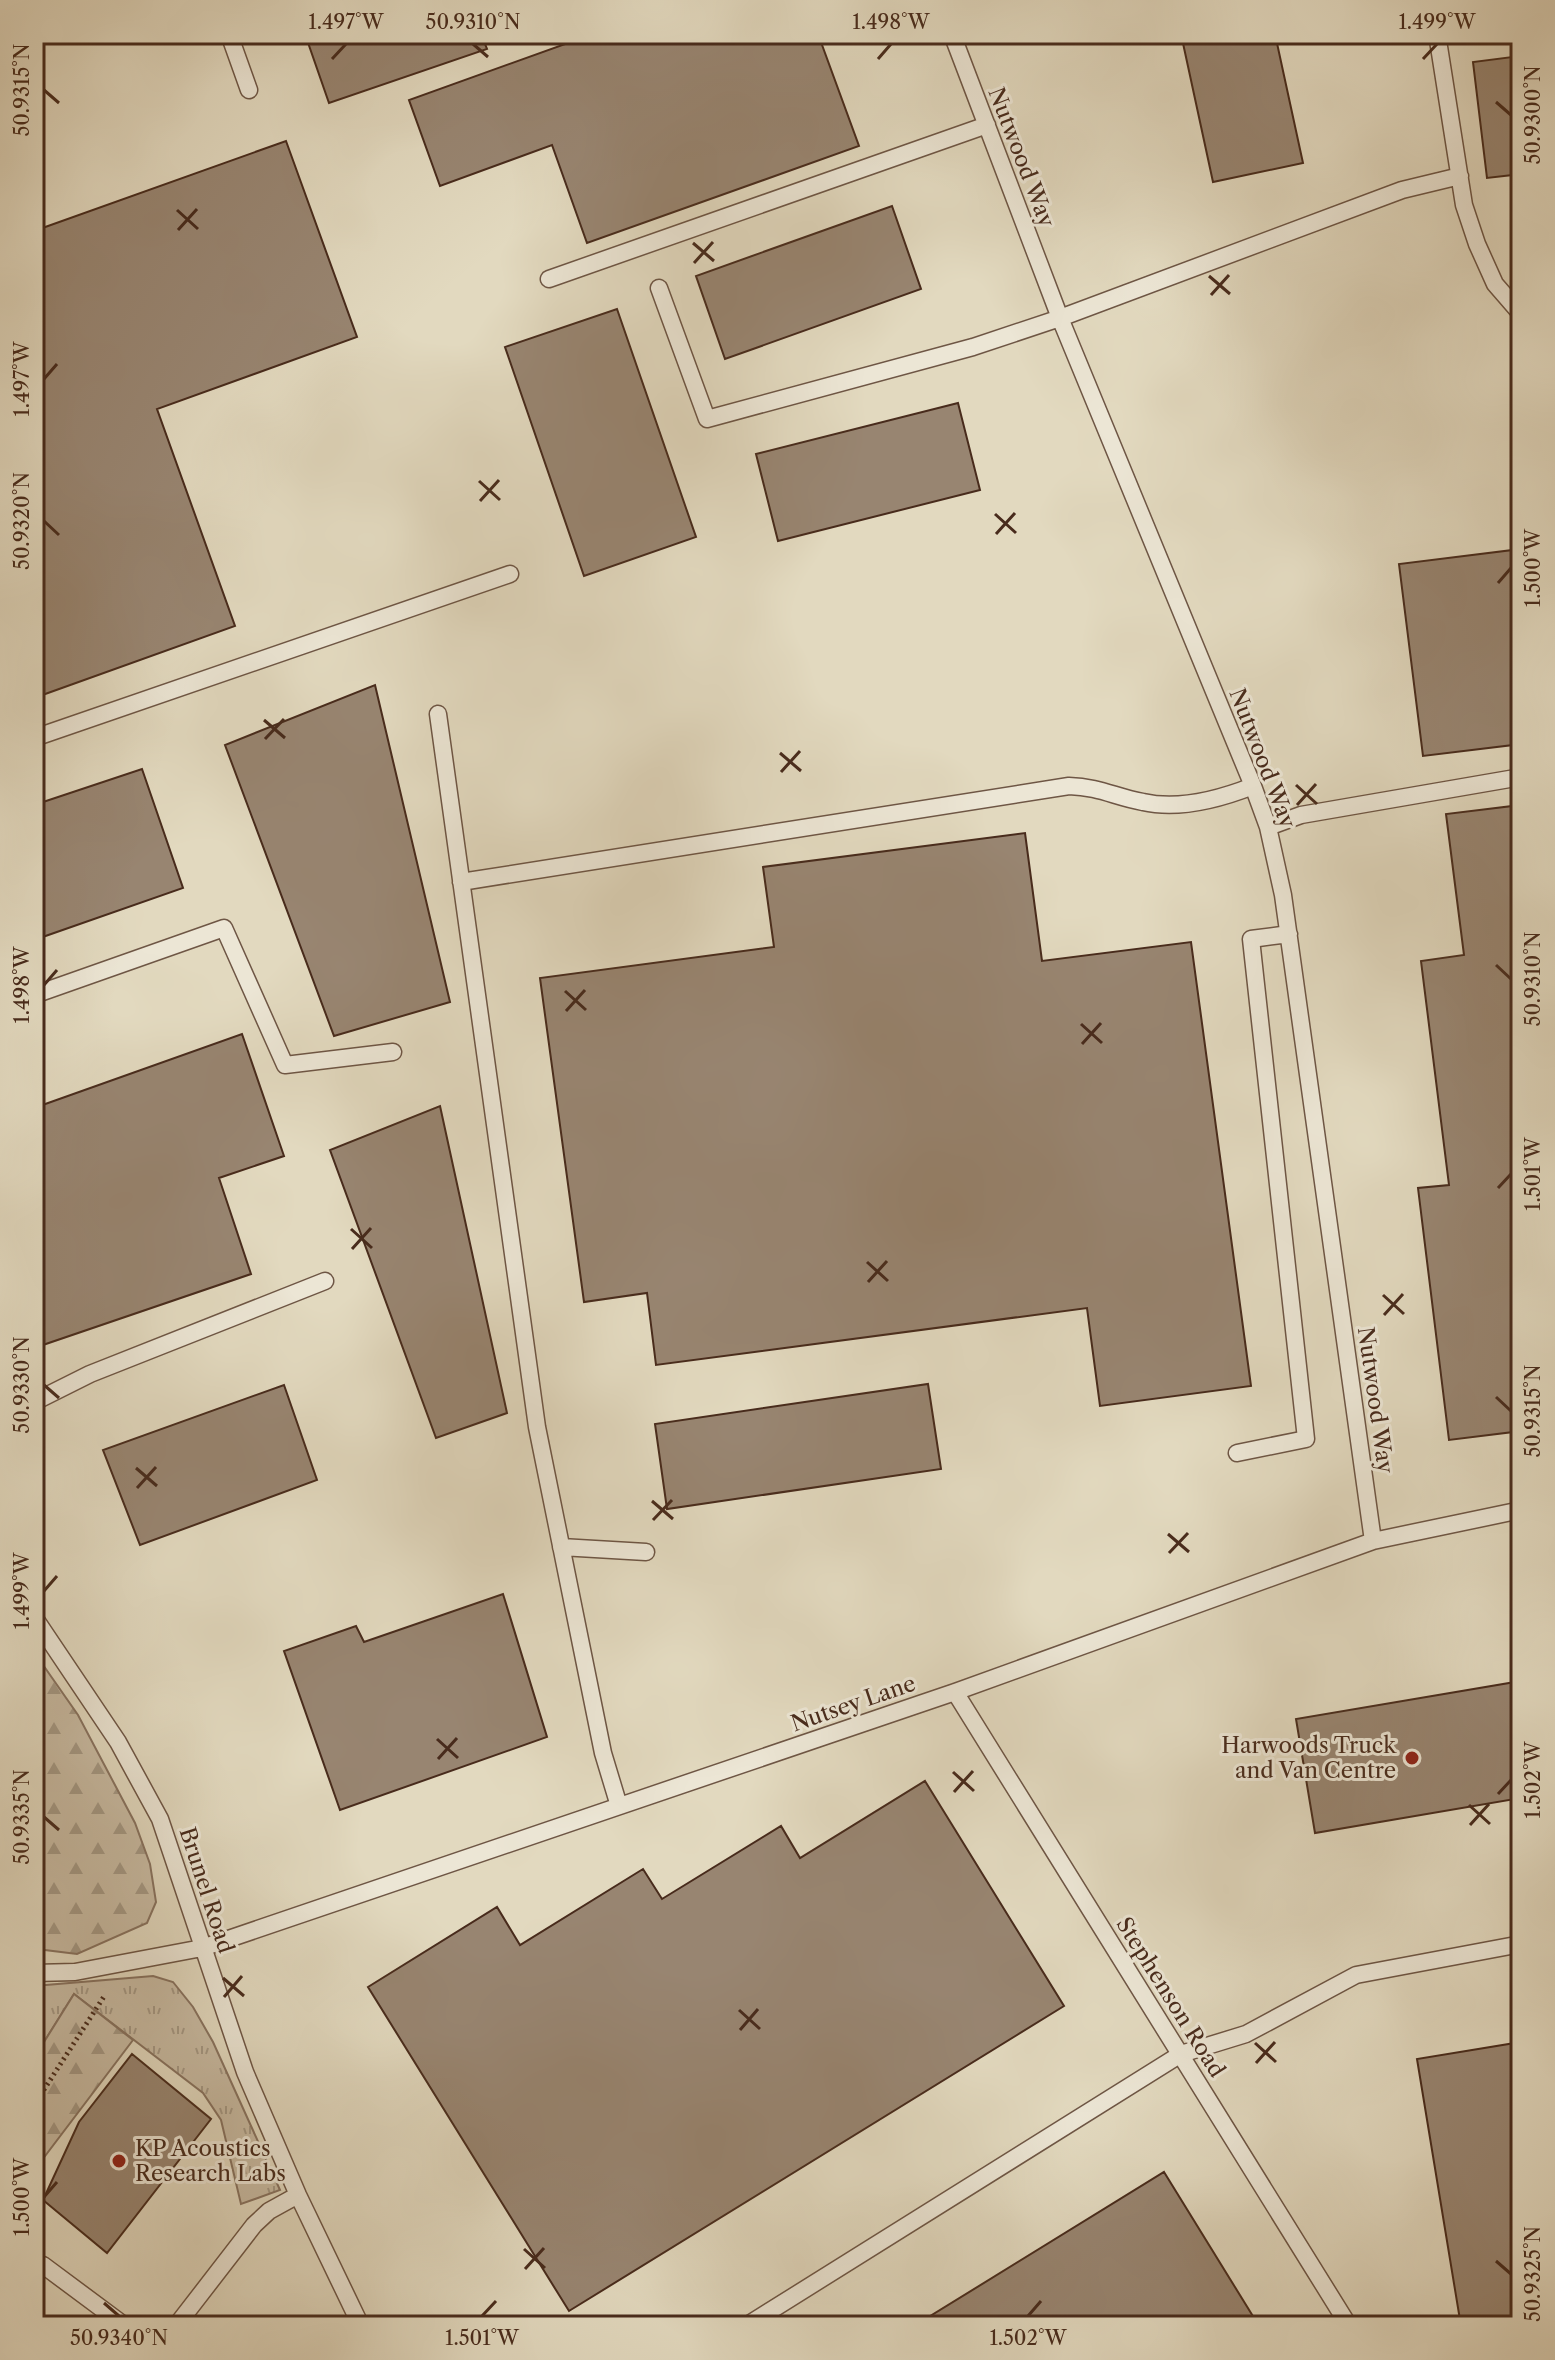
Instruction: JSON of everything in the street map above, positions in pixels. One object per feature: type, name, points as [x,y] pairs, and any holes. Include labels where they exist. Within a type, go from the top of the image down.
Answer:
[{"type":"lane","points":[[229,34],[249,90]]},
{"type":"lane","name":"Nutwood Way","points":[[952,34],[1060,318],[1268,827],[1289,934],[1373,1541]]},
{"type":"lane","points":[[1437,34],[1464,205],[1495,284],[1521,314]]},
{"type":"lane","points":[[549,279],[987,125]]},
{"type":"lane","points":[[659,288],[707,419],[973,347],[1060,318],[1402,190],[1460,176]]},
{"type":"lane","points":[[34,738],[510,574]]},
{"type":"lane","points":[[438,714],[537,1427],[603,1753],[619,1806]]},
{"type":"lane","points":[[1268,827],[1301,815],[1521,777]]},
{"type":"lane","points":[[461,882],[1069,786],[1094,787],[1139,802],[1159,805],[1213,799],[1253,786]]},
{"type":"lane","points":[[34,995],[224,928],[285,1065],[393,1052]]},
{"type":"lane","points":[[1237,1453],[1306,1439],[1251,939],[1289,934]]},
{"type":"lane","points":[[34,1402],[90,1374],[325,1281]]},
{"type":"lane","name":"Nutsey Lane","points":[[34,1973],[75,1972],[202,1948],[955,1692],[1373,1541],[1521,1510]]},
{"type":"lane","points":[[561,1547],[646,1552]]},
{"type":"lane","name":"Brunel Road","points":[[34,1617],[118,1742],[160,1819],[245,2072],[298,2195],[361,2326]]},
{"type":"lane","name":"Stephenson Road","points":[[955,1692],[1349,2326]]},
{"type":"lane","points":[[746,2326],[1181,2054],[1246,2034],[1356,1975],[1521,1944]]},
{"type":"lane","points":[[176,2326],[254,2225],[269,2211],[298,2195]]},
{"type":"lane","points":[[43,2265],[125,2326]]},
{"type":"path","points":[[34,2105],[129,1962]]},
{"type":"green space","points":[[34,1652],[78,1715],[135,1823],[150,1864],[156,1902],[147,1923],[77,1954],[37,1949],[34,1941]]},
{"type":"green space","points":[[153,1976],[173,1982],[193,2007],[213,2042],[280,2190],[241,2204],[221,2120],[203,2093],[74,1994],[34,2058],[34,1986]]},
{"type":"green space","points":[[74,1994],[133,2040],[36,2168],[44,2226],[34,2242],[34,2058]]},
{"type":"building","points":[[305,34],[481,34],[487,49],[329,103]]},
{"type":"building","points":[[593,34],[818,34],[859,146],[587,243],[552,145],[440,186],[409,100]]},
{"type":"building","points":[[1181,34],[1275,34],[1303,163],[1213,182]]},
{"type":"building","points":[[1510,34],[1521,34],[1521,174],[1487,178],[1473,62],[1513,57]]},
{"type":"building","points":[[286,141],[357,337],[157,409],[235,626],[34,698],[34,231]]},
{"type":"building","points":[[892,206],[921,289],[725,359],[696,276]]},
{"type":"building","points":[[617,309],[696,537],[584,576],[505,347]]},
{"type":"building","points":[[958,403],[980,490],[778,541],[756,454]]},
{"type":"building","points":[[1521,549],[1521,744],[1423,756],[1399,564]]},
{"type":"building","points":[[375,685],[450,1002],[334,1036],[225,745]]},
{"type":"building","points":[[142,769],[183,888],[34,940],[34,805]]},
{"type":"building","points":[[1521,805],[1521,1431],[1449,1440],[1418,1188],[1449,1185],[1421,961],[1464,955],[1446,814]]},
{"type":"building","points":[[1025,833],[1042,961],[1191,942],[1251,1386],[1100,1406],[1087,1308],[656,1365],[647,1293],[584,1302],[540,978],[774,947],[763,867]]},
{"type":"building","points":[[242,1034],[284,1156],[219,1178],[251,1274],[34,1348],[34,1108]]},
{"type":"building","points":[[440,1106],[507,1413],[436,1438],[330,1150]]},
{"type":"building","points":[[928,1384],[941,1469],[667,1509],[655,1424]]},
{"type":"building","points":[[284,1385],[317,1480],[140,1545],[103,1450]]},
{"type":"building","points":[[503,1594],[547,1737],[340,1810],[284,1651],[356,1626],[364,1642]]},
{"type":"building","name":"Harwoods Truck and Van Centre","points":[[1521,1681],[1521,1798],[1315,1833],[1296,1719]]},
{"type":"building","points":[[925,1781],[1064,2006],[569,2311],[368,1987],[497,1907],[520,1945],[643,1869],[662,1899],[781,1826],[800,1858]]},
{"type":"building","points":[[1521,2042],[1521,2326],[1461,2326],[1417,2059]]},
{"type":"building","name":"KP Acoustics Research Labs","points":[[132,2054],[211,2119],[107,2253],[43,2200],[79,2122]]},
{"type":"building","points":[[1164,2172],[1259,2326],[914,2326]]},
{"type":"place","name":"Harwoods Truck and Van Centre","points":[[1412,1758]]},
{"type":"place","name":"KP Acoustics Research Labs","points":[[119,2161]]}]
